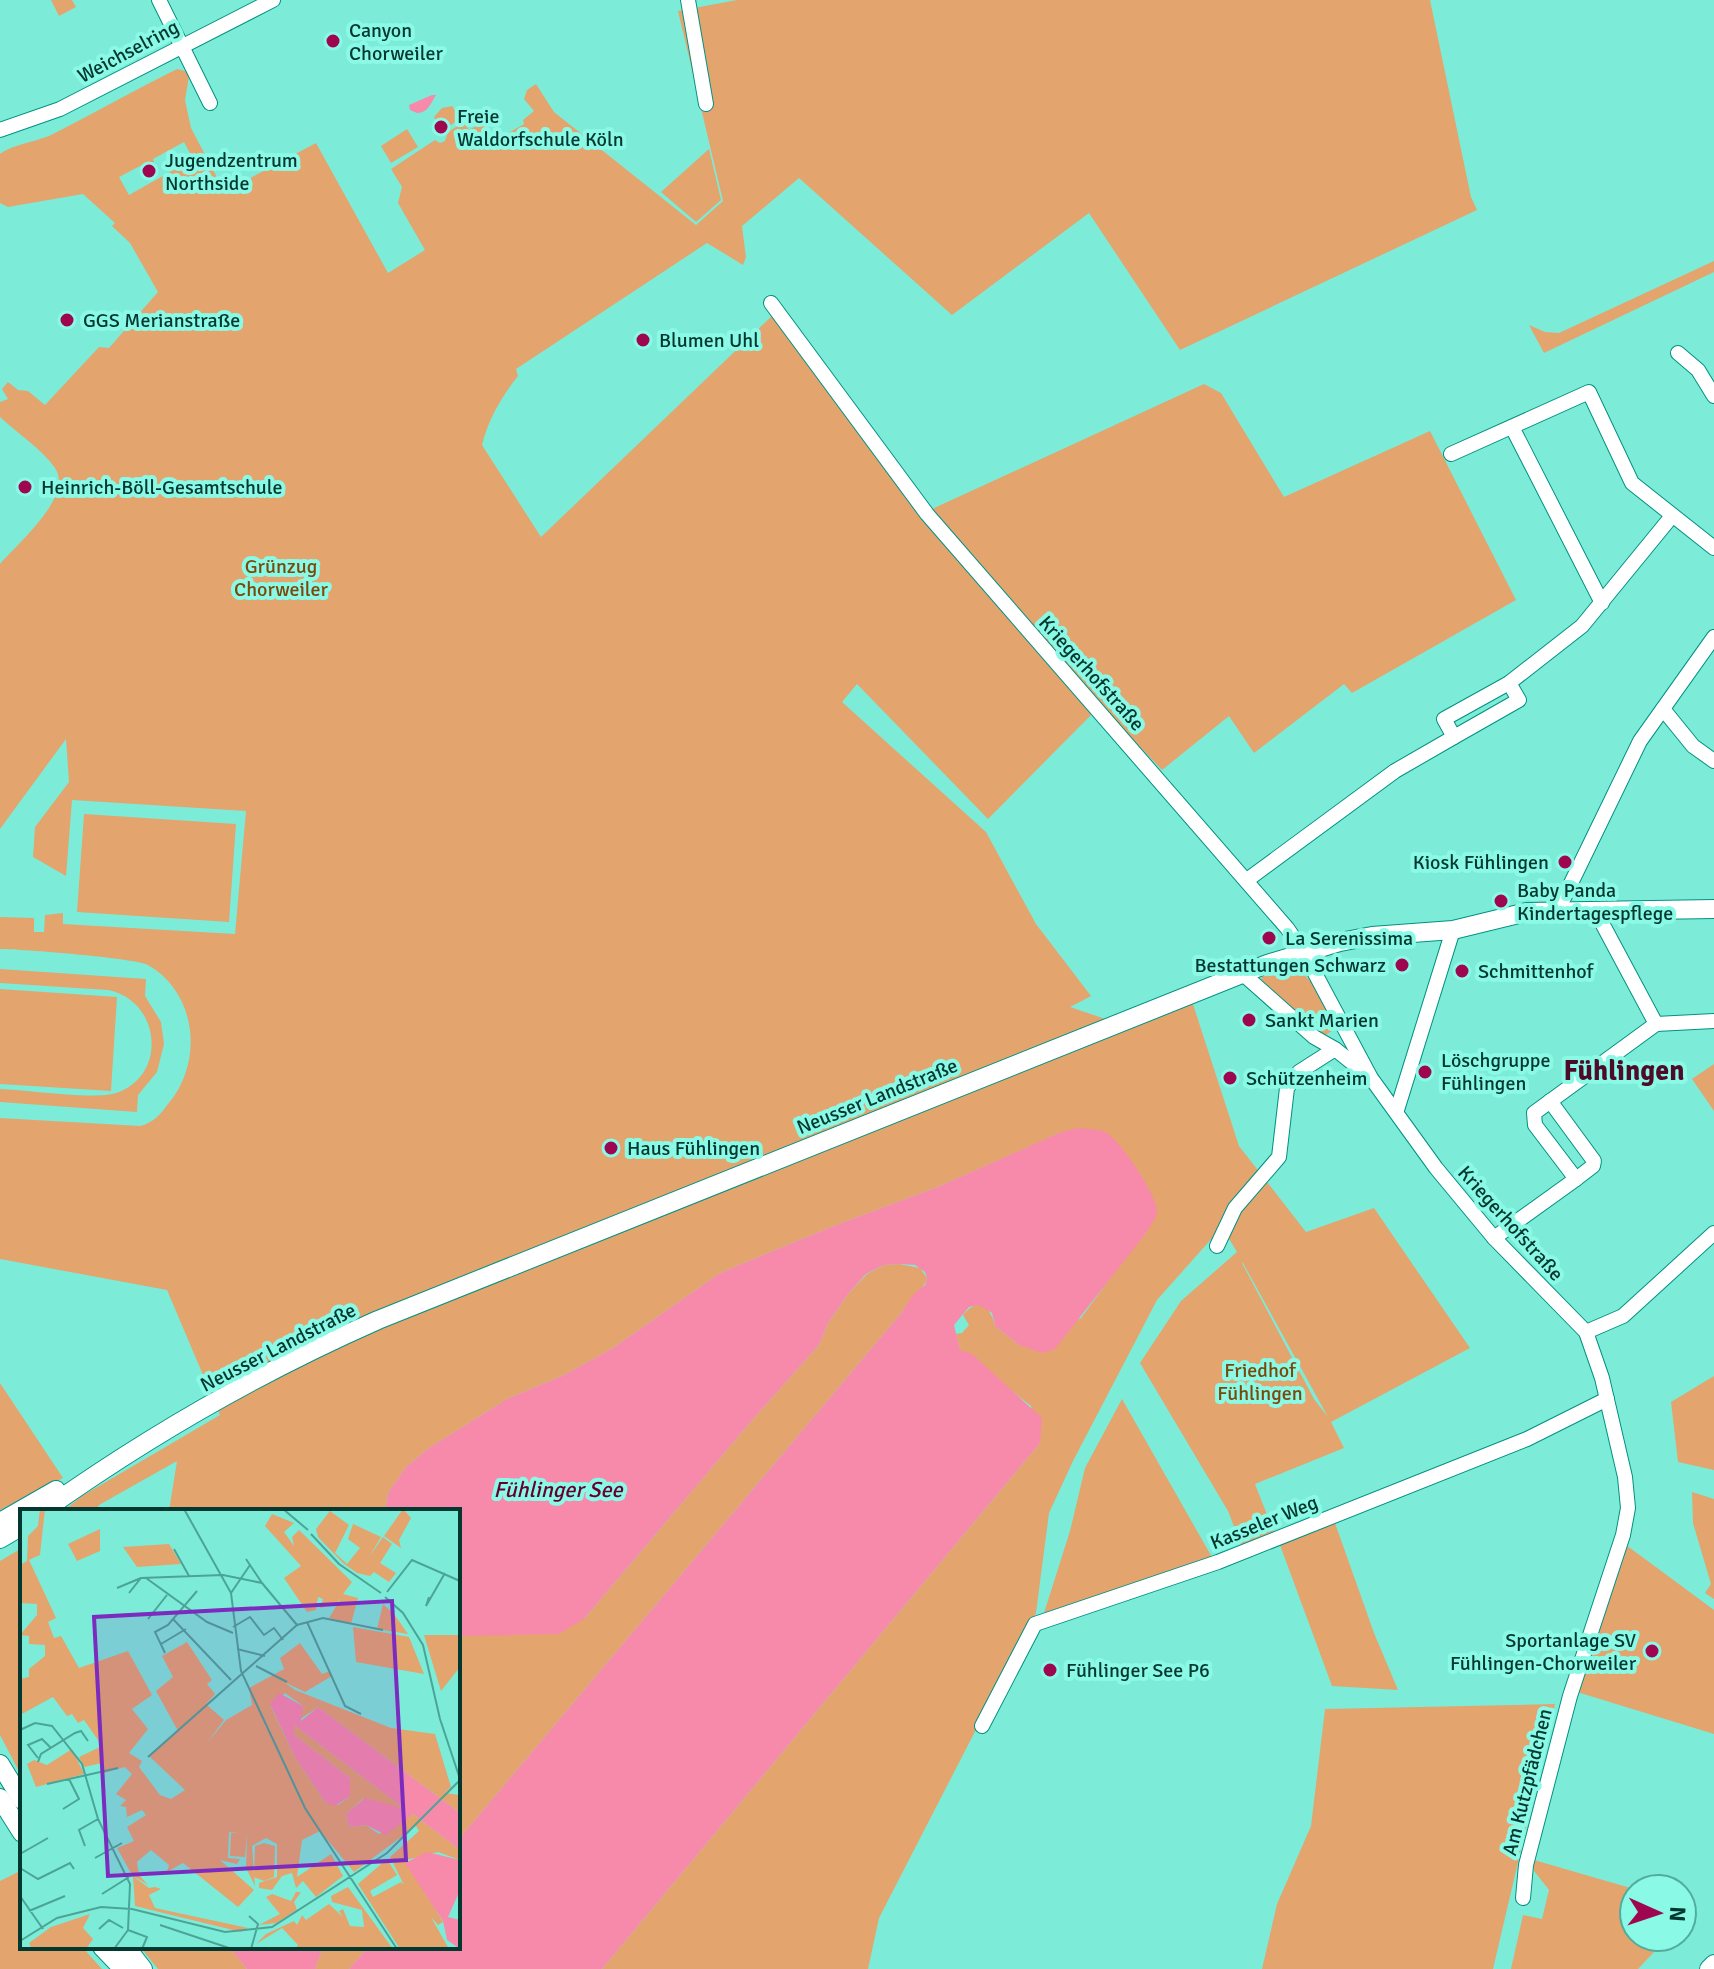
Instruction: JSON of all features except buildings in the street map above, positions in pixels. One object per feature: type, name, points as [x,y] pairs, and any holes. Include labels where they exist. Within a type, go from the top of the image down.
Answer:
[{"type":"main road","name":"Neusser Landstraße","points":[[46,1509],[99,1471],[312,1349],[1303,951],[1372,936],[1453,930],[1508,915],[1558,910],[1714,909]]},
{"type":"main road","name":"Neusser Landstraße","points":[[22,1509],[99,1471]]},
{"type":"main road","name":"Neusser Landstraße","points":[[0,1522],[20,1510]]},
{"type":"main road","points":[[0,1539],[20,1527]]},
{"type":"main road","points":[[0,1764],[20,1797]]},
{"type":"main road","points":[[0,1798],[20,1830]]},
{"type":"main road","points":[[104,1949],[123,1969]]},
{"type":"main road","points":[[128,1949],[143,1969]]},
{"type":"main road","points":[[1709,1969],[1714,1964]]},
{"type":"street","points":[[159,0],[210,103]]},
{"type":"street","name":"Weichselring","points":[[0,130],[60,109],[273,0]]},
{"type":"street","points":[[688,0],[706,104]]},
{"type":"street","name":"Kriegerhofstraße","points":[[771,303],[927,514],[1247,880],[1303,951],[1371,1078],[1436,1168],[1494,1238],[1586,1332],[1607,1399]]},
{"type":"street","points":[[1678,353],[1698,370],[1714,396]]},
{"type":"street","points":[[1451,454],[1589,392],[1632,483],[1714,548]]},
{"type":"street","points":[[1512,427],[1602,603]]},
{"type":"street","points":[[1247,880],[1395,771],[1454,737],[1444,719],[1509,683],[1570,637],[1602,603],[1672,516]]},
{"type":"street","points":[[1558,910],[1640,741],[1714,637]]},
{"type":"street","points":[[1663,709],[1693,746],[1714,761]]},
{"type":"street","points":[[1595,910],[1656,1024]]},
{"type":"street","points":[[1397,1110],[1453,930]]},
{"type":"street","name":"Kriegerhofstraße","points":[[1243,974],[1314,1037],[1335,1049],[1371,1078]]},
{"type":"street","points":[[1576,1179],[1535,1125],[1532,1118],[1534,1113],[1656,1024],[1714,1021]]},
{"type":"street","points":[[1217,1246],[1235,1208],[1279,1157],[1287,1088],[1293,1078],[1335,1049]]},
{"type":"street","points":[[1494,1238],[1593,1166],[1594,1161],[1550,1101]]},
{"type":"street","points":[[1586,1332],[1623,1316],[1714,1233]]},
{"type":"street","name":"Kasseler Weg","points":[[982,1726],[1035,1624],[1218,1562],[1527,1439],[1607,1399]]},
{"type":"street","name":"Am Kutzpfädchen","points":[[1523,1898],[1526,1865],[1570,1696],[1623,1535],[1628,1508],[1625,1477],[1607,1399]]},
{"type":"green space","points":[[51,0],[72,0],[76,7],[59,16]]},
{"type":"green space","points":[[737,0],[1430,0],[1471,197],[1477,210],[1180,350],[1089,213],[952,315],[799,178],[742,226],[746,257],[743,265],[707,243],[516,369],[518,376],[488,426],[482,445],[541,537],[776,312],[885,464],[1096,710],[988,819],[857,684],[842,702],[986,832],[1036,924],[1091,996],[1070,1007],[1123,1025],[1190,995],[1239,1146],[1306,1232],[1374,1208],[1470,1348],[1331,1422],[1344,1448],[1255,1484],[1275,1535],[1242,1547],[1228,1511],[1140,1363],[1181,1301],[1237,1252],[1222,1227],[1157,1300],[1073,1461],[1049,1513],[1036,1613],[879,1918],[868,1969],[602,1969],[1040,1443],[1031,1406],[960,1350],[956,1334],[962,1333],[969,1325],[963,1315],[974,1306],[983,1306],[990,1313],[995,1326],[1019,1345],[1081,1318],[1146,1233],[1060,1133],[940,1186],[720,1273],[613,1348],[564,1375],[507,1399],[429,1448],[406,1467],[388,1493],[385,1509],[169,1509],[177,1461],[96,1509],[66,1509],[82,1496],[220,1415],[167,1290],[0,1259],[0,1118],[145,1125],[159,1115],[179,1087],[187,1068],[190,1029],[177,993],[164,977],[148,965],[101,957],[0,949],[0,917],[34,918],[34,932],[44,932],[45,915],[63,913],[63,924],[235,934],[246,811],[72,800],[66,876],[33,857],[35,827],[69,782],[66,739],[0,829],[0,564],[51,505],[59,479],[55,468],[43,454],[0,417],[0,402],[8,399],[2,389],[8,382],[18,390],[28,391],[45,405],[99,347],[109,348],[158,292],[130,243],[112,226],[115,223],[83,194],[8,207],[0,203],[0,154],[53,134],[177,69],[185,71],[189,76],[185,100],[191,128],[222,187],[239,184],[316,143],[388,273],[425,250],[398,203],[402,187],[391,169],[435,140],[440,143],[445,141],[448,132],[464,122],[469,130],[489,119],[491,122],[482,131],[489,144],[524,124],[523,120],[534,111],[524,99],[527,90],[536,84],[554,112],[696,225],[723,201],[678,11]],"holes":[[[184,142],[193,159],[129,195],[119,177],[142,165],[144,168],[154,162],[153,159]],[[1243,1263],[1328,1417],[1314,1399]]]},
{"type":"green space","points":[[452,106],[461,119],[440,129],[434,117],[442,108]]},
{"type":"green space","points":[[407,129],[418,147],[391,163],[381,146]]},
{"type":"green space","points":[[709,149],[721,200],[696,222],[661,192]]},
{"type":"green space","points":[[1714,261],[1714,272],[1544,353],[1529,325],[1545,332],[1559,333]]},
{"type":"green space","points":[[1204,384],[1221,393],[1284,497],[1430,431],[1516,600],[1352,693],[1344,684],[1254,753],[1229,716],[1162,770],[940,523],[932,509]]},
{"type":"green space","points":[[84,814],[236,824],[229,922],[77,912]]},
{"type":"green space","points":[[1292,965],[1312,980],[1336,1029],[1325,1035],[1313,1031],[1260,983],[1262,977]]},
{"type":"green space","points":[[0,969],[146,979],[145,996],[161,1022],[164,1044],[157,1072],[138,1095],[137,1112],[0,1102],[0,1089],[77,1095],[116,1093],[133,1084],[144,1071],[150,1055],[151,1038],[139,1008],[125,997],[108,990],[0,983]]},
{"type":"green space","points":[[0,989],[117,997],[111,1091],[0,1084]]},
{"type":"green space","points":[[1714,1064],[1714,1111],[1692,1079]]},
{"type":"green space","points":[[884,1265],[920,1268],[927,1278],[926,1282],[460,1838],[460,1636],[584,1619],[819,1345],[828,1323],[848,1294],[867,1274]]},
{"type":"green space","points":[[1714,1376],[1714,1470],[1678,1462],[1671,1402]]},
{"type":"green space","points":[[0,1383],[63,1478],[0,1510]]},
{"type":"green space","points":[[1122,1399],[1213,1559],[1044,1613],[1070,1531],[1085,1468]]},
{"type":"green space","points":[[1692,1492],[1714,1499],[1714,1599],[1705,1593],[1711,1584],[1693,1523]]},
{"type":"green space","points":[[1335,1523],[1398,1690],[1332,1686],[1280,1545]]},
{"type":"green space","name":"Sportanlage SV Fühlingen-Chorweiler","points":[[1626,1545],[1714,1610],[1714,1734],[1577,1692]]},
{"type":"green space","points":[[20,1549],[20,1773],[0,1735],[0,1561]]},
{"type":"green space","points":[[1555,1704],[1493,1969],[1262,1969],[1277,1904],[1311,1826],[1325,1709]]},
{"type":"green space","points":[[1534,1860],[1618,1884],[1618,1953],[1653,1953],[1638,1969],[1511,1969],[1523,1915],[1542,1919],[1549,1890],[1534,1871]]},
{"type":"green space","points":[[20,1871],[20,1949],[84,1949],[102,1969],[0,1969],[0,1881]]},
{"type":"green space","points":[[142,1949],[231,1949],[247,1969],[158,1969]]},
{"type":"green space","points":[[322,1949],[366,1949],[349,1969],[315,1969]]},
{"type":"water","points":[[436,95],[424,111],[417,113],[410,110],[409,105]]},
{"type":"water","name":"Fühlinger See","points":[[1077,1128],[1103,1131],[1110,1135],[1143,1179],[1157,1213],[1146,1233],[1055,1349],[1042,1353],[1019,1345],[995,1326],[992,1313],[979,1305],[969,1307],[954,1325],[960,1350],[972,1354],[1042,1418],[1040,1443],[602,1969],[349,1969],[366,1949],[460,1949],[460,1838],[902,1312],[912,1296],[925,1285],[925,1272],[915,1265],[899,1264],[884,1265],[866,1274],[828,1323],[819,1345],[584,1619],[559,1634],[460,1636],[460,1509],[385,1509],[388,1493],[406,1467],[429,1448],[507,1399],[564,1375],[613,1348],[720,1273],[940,1186],[1059,1133]]},
{"type":"water","points":[[231,1949],[322,1949],[315,1969],[247,1969]]},
{"type":"place","name":"Canyon Chorweiler","points":[[333,41]]},
{"type":"place","name":"Freie Waldorfschule Köln","points":[[441,127]]},
{"type":"place","name":"Jugendzentrum Northside","points":[[149,171]]},
{"type":"place","name":"GGS Merianstraße","points":[[67,320]]},
{"type":"place","name":"Blumen Uhl","points":[[643,340]]},
{"type":"place","name":"Heinrich-Böll-Gesamtschule","points":[[25,487]]},
{"type":"place","name":"Kiosk Fühlingen","points":[[1565,862]]},
{"type":"place","name":"Baby Panda Kindertagespflege","points":[[1501,901]]},
{"type":"place","name":"La Serenissima","points":[[1269,938]]},
{"type":"place","name":"Bestattungen Schwarz","points":[[1402,965]]},
{"type":"place","name":"Schmittenhof","points":[[1462,971]]},
{"type":"place","name":"Sankt Marien","points":[[1249,1020]]},
{"type":"place","name":"Löschgruppe Fühlingen","points":[[1425,1072]]},
{"type":"place","name":"Schützenheim","points":[[1230,1078]]},
{"type":"place","name":"Haus Fühlingen","points":[[611,1148]]},
{"type":"place","name":"Sportanlage SV Fühlingen-Chorweiler","points":[[1652,1651]]},
{"type":"place","name":"Fühlinger See P6","points":[[1050,1670]]},
{"type":"district","name":"Fühlingen","points":[[1624,1070]]},
{"type":"park label","name":"Grünzug Chorweiler","points":[[281,578]]},
{"type":"park label","name":"Friedhof Fühlingen","points":[[1260,1382]]}]
